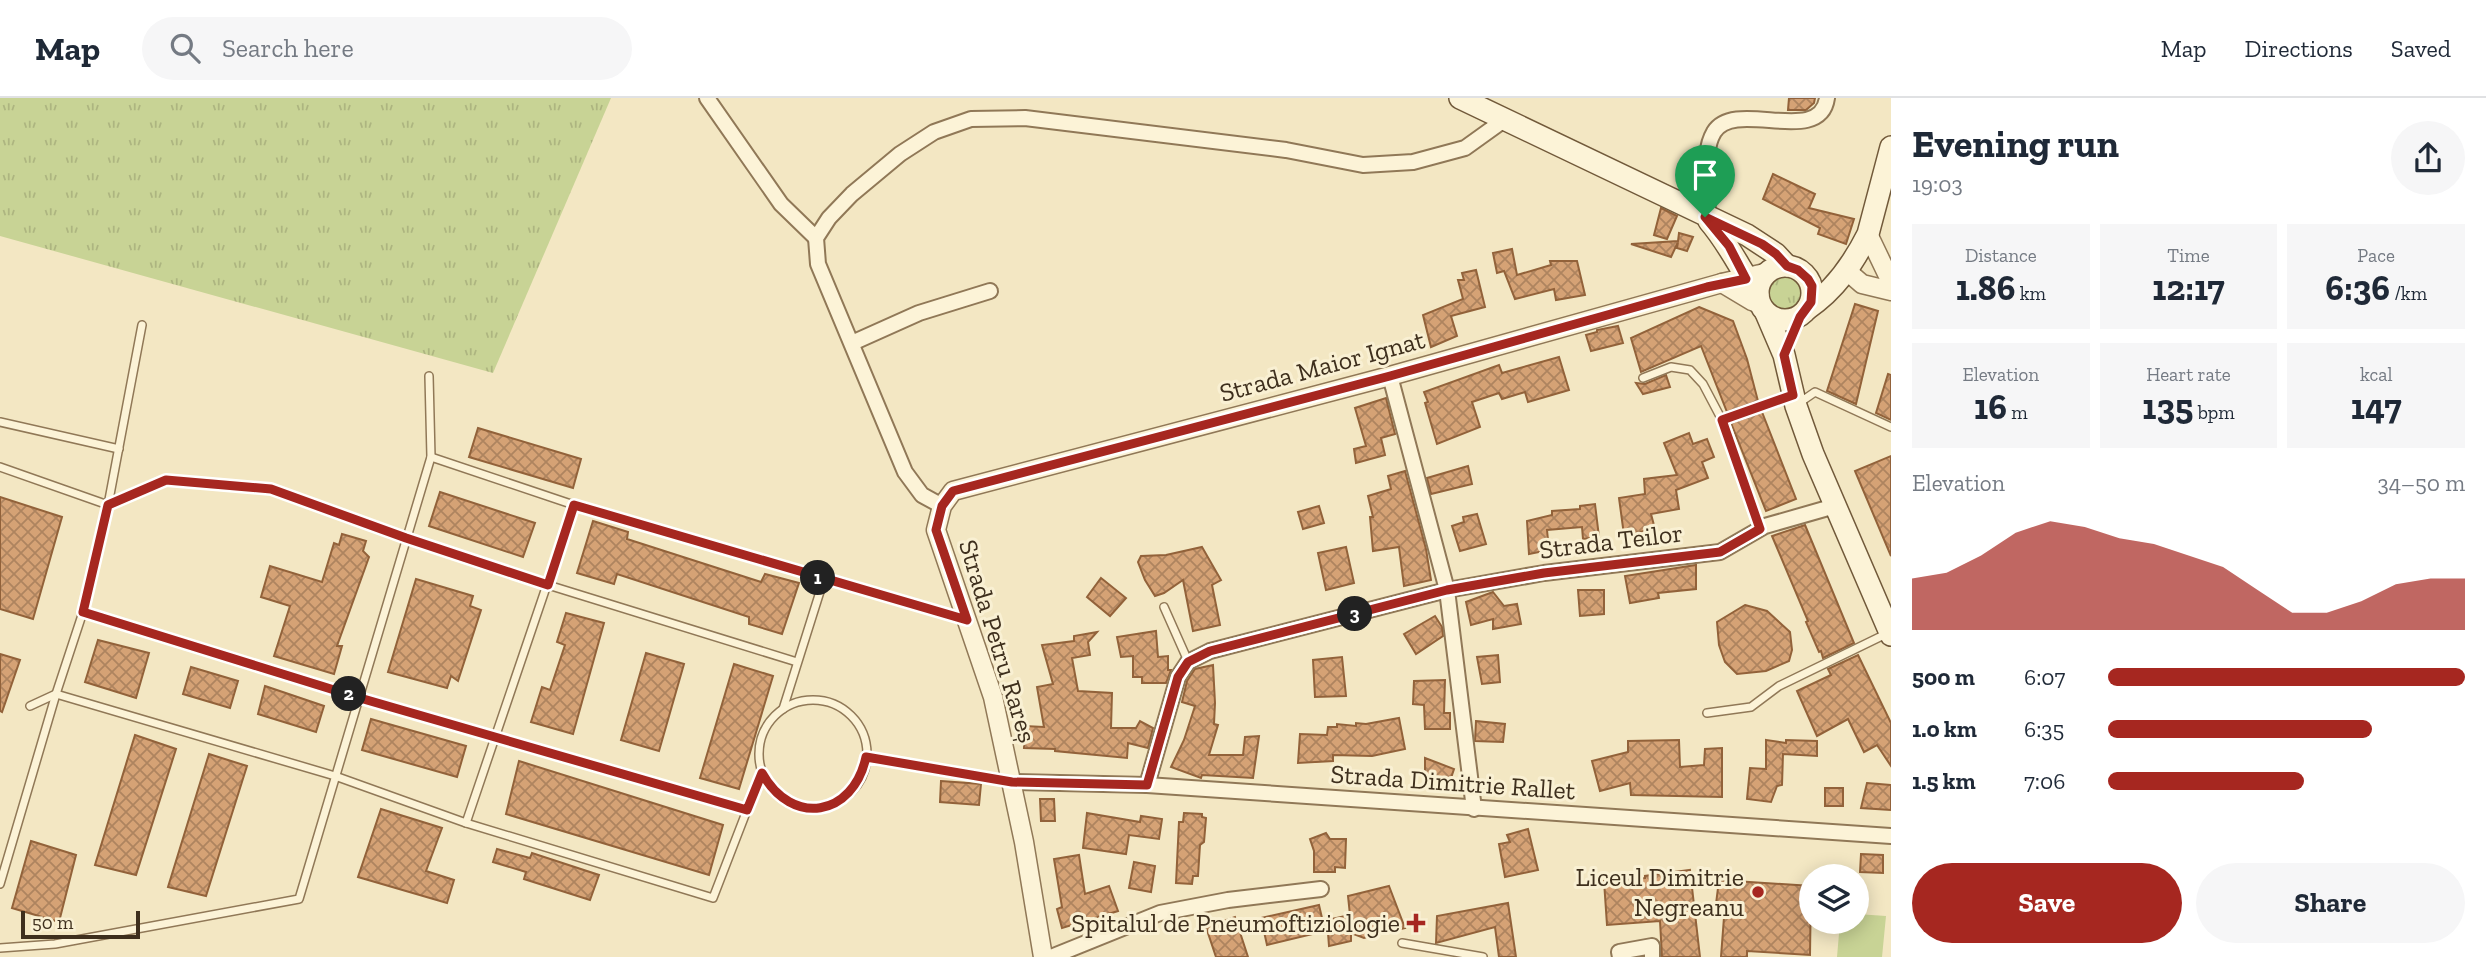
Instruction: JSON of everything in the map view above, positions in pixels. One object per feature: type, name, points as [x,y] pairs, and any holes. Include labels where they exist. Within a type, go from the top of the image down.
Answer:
[{"type":"main road","points":[[1464,99],[1762,244],[1776,254],[1786,270],[1812,286],[1810,308],[1784,355]]},
{"type":"main road","points":[[1758,298],[1782,320],[1810,308],[1855,278],[1891,147]]},
{"type":"main road","points":[[1705,217],[1729,246],[1758,298],[1784,355],[1794,400],[1835,506],[1889,627]]},
{"type":"main road","points":[[1758,298],[1763,278],[1786,270],[1855,278]]},
{"type":"street","points":[[707,98],[781,204],[816,238]]},
{"type":"street","points":[[1705,217],[1710,191],[1707,151],[1714,132],[1724,122],[1741,116],[1805,120],[1816,118],[1824,111],[1828,98]]},
{"type":"street","points":[[942,506],[922,495],[905,472],[818,264],[816,238],[829,218],[852,194],[900,154],[934,132],[971,120],[1039,120],[1286,150],[1363,165],[1413,162],[1465,148],[1504,120]]},
{"type":"street","points":[[1868,234],[1891,282]]},
{"type":"street","points":[[1855,278],[1891,291]]},
{"type":"street","points":[[1722,283],[1752,301],[1758,298]]},
{"type":"street","name":"Strada Maior Ignat","points":[[942,506],[953,491],[972,484],[1390,376],[1722,283],[1758,298]]},
{"type":"street","points":[[852,344],[950,301],[989,291]]},
{"type":"street","points":[[1390,376],[1447,590],[1474,809]]},
{"type":"street","name":"Strada Petru Rareș","points":[[942,506],[936,530],[993,697],[1012,782],[1043,957]]},
{"type":"street","name":"Strada Teilor","points":[[1188,662],[1210,651],[1447,590],[1544,573],[1720,552],[1760,529],[1835,506]]},
{"type":"street","points":[[1147,785],[1178,677],[1188,662]]},
{"type":"street","name":"Strada Dimitrie Rallet","points":[[1012,782],[1147,785],[1891,836]]},
{"type":"street","points":[[1051,957],[1160,913],[1228,900],[1321,889]]},
{"type":"street","points":[[1620,957],[1619,952],[1651,946],[1652,957]]},
{"type":"lane","points":[[0,884],[83,612],[108,505],[142,325]]},
{"type":"lane","points":[[1643,378],[1671,367],[1690,370],[1703,384],[1722,420],[1760,529]]},
{"type":"lane","points":[[0,948],[55,944],[299,899],[431,457],[429,376]]},
{"type":"lane","points":[[1722,420],[1815,392],[1891,427]]},
{"type":"lane","points":[[0,422],[119,449]]},
{"type":"lane","points":[[431,457],[574,505],[967,620]]},
{"type":"lane","points":[[0,467],[108,505],[166,480],[271,489],[548,585],[797,663]]},
{"type":"lane","points":[[466,823],[574,505]]},
{"type":"lane","points":[[783,709],[824,579]]},
{"type":"lane","points":[[1164,607],[1188,662]]},
{"type":"lane","points":[[83,612],[360,698],[747,810]]},
{"type":"lane","points":[[1707,713],[1751,706],[1779,686],[1889,627]]},
{"type":"lane","points":[[30,706],[56,694],[335,776],[466,823],[713,898],[762,773]]},
{"type":"lane","points":[[807,701],[832,704],[847,712],[858,725],[865,740],[866,757],[863,773],[855,788],[843,799],[828,806],[812,808],[789,802],[770,787],[762,773],[759,755],[761,737],[770,721],[783,709],[807,701]]},
{"type":"lane","points":[[866,757],[1012,782]]},
{"type":"lane","points":[[1402,943],[1483,957]]},
{"type":"green space","points":[[0,98],[611,98],[493,373],[0,236]]},
{"type":"green space","points":[[1786,273],[1794,274],[1800,279],[1805,285],[1805,301],[1800,307],[1794,312],[1786,313],[1778,312],[1772,307],[1767,301],[1766,293],[1767,285],[1772,279],[1778,274]]},
{"type":"green space","points":[[1869,915],[1886,916],[1882,957],[1837,957],[1839,934],[1869,934]]},
{"type":"building","points":[[1789,98],[1815,98],[1814,103],[1806,110],[1788,110]]},
{"type":"building","points":[[1773,174],[1815,194],[1809,208],[1854,219],[1846,244],[1818,234],[1820,228],[1763,199]]},
{"type":"building","points":[[1661,208],[1677,216],[1667,239],[1654,235]]},
{"type":"building","points":[[1679,233],[1693,237],[1687,251],[1677,248],[1678,242],[1671,257],[1631,244],[1678,241]]},
{"type":"building","points":[[1512,249],[1517,275],[1551,265],[1550,261],[1577,261],[1585,295],[1556,300],[1554,289],[1515,299],[1504,271],[1497,273],[1493,253]]},
{"type":"building","points":[[1476,270],[1485,307],[1451,316],[1457,336],[1431,347],[1423,315],[1463,299],[1458,280],[1464,280],[1462,273]]},
{"type":"building","points":[[1855,304],[1878,311],[1856,404],[1827,391]]},
{"type":"building","points":[[1699,307],[1733,321],[1758,401],[1727,412],[1701,346],[1641,372],[1631,338]]},
{"type":"building","points":[[1618,326],[1623,343],[1591,351],[1586,335]]},
{"type":"building","points":[[1559,357],[1569,390],[1528,402],[1525,392],[1502,399],[1499,393],[1472,402],[1480,427],[1437,444],[1424,392],[1499,365],[1502,373]]},
{"type":"building","points":[[1888,374],[1891,375],[1891,420],[1876,413]]},
{"type":"building","points":[[1666,375],[1670,387],[1643,394],[1636,383],[1645,384]]},
{"type":"building","points":[[1386,398],[1395,434],[1381,438],[1385,455],[1356,463],[1354,449],[1366,446],[1355,408]]},
{"type":"building","points":[[1762,412],[1796,499],[1766,511],[1731,423]]},
{"type":"building","points":[[478,428],[581,459],[573,488],[469,457]]},
{"type":"building","points":[[1689,433],[1693,444],[1707,439],[1714,457],[1702,462],[1708,478],[1676,490],[1679,509],[1651,514],[1655,529],[1624,535],[1619,498],[1645,494],[1644,479],[1677,475],[1664,443]]},
{"type":"building","points":[[1891,456],[1891,556],[1855,471]]},
{"type":"building","points":[[1468,466],[1472,484],[1431,494],[1427,478]]},
{"type":"building","points":[[1405,471],[1426,549],[1431,580],[1404,586],[1399,547],[1373,551],[1370,517],[1373,517],[1368,496],[1391,489],[1388,476]]},
{"type":"building","points":[[440,492],[535,523],[523,557],[429,526]]},
{"type":"building","points":[[0,497],[62,517],[33,619],[0,609]]},
{"type":"building","points":[[1595,504],[1599,537],[1583,539],[1582,527],[1547,530],[1549,550],[1529,554],[1527,521],[1552,515],[1552,511],[1580,509],[1580,506]]},
{"type":"building","points":[[1319,506],[1324,523],[1303,529],[1298,512]]},
{"type":"building","points":[[1477,514],[1486,544],[1460,551],[1452,526],[1464,522],[1463,517]]},
{"type":"building","points":[[593,521],[628,532],[627,539],[761,582],[765,574],[799,583],[782,634],[749,624],[749,617],[617,574],[614,584],[577,573]]},
{"type":"building","points":[[1805,525],[1854,643],[1823,658],[1772,536]]},
{"type":"building","points":[[342,534],[366,541],[363,551],[369,557],[337,646],[342,646],[334,674],[274,656],[290,606],[261,597],[270,566],[322,582],[334,543],[339,545]]},
{"type":"building","points":[[1202,547],[1221,580],[1212,585],[1220,625],[1193,631],[1183,580],[1155,596],[1138,562],[1141,556],[1166,555]]},
{"type":"building","points":[[1346,547],[1354,583],[1326,590],[1318,553]]},
{"type":"building","points":[[1696,565],[1696,589],[1658,593],[1659,598],[1630,603],[1625,576]]},
{"type":"building","points":[[1101,578],[1126,598],[1110,616],[1087,597]]},
{"type":"building","points":[[416,579],[473,596],[470,606],[481,610],[458,681],[451,676],[447,688],[388,672]]},
{"type":"building","points":[[1578,590],[1604,590],[1604,614],[1580,616]]},
{"type":"building","points":[[1493,592],[1504,606],[1517,604],[1521,624],[1493,629],[1493,619],[1471,625],[1466,602]]},
{"type":"building","points":[[1745,605],[1767,611],[1790,632],[1792,650],[1789,661],[1766,671],[1737,674],[1725,662],[1719,645],[1717,622]]},
{"type":"building","points":[[566,613],[604,623],[573,734],[531,722],[542,687],[550,690],[565,645],[557,642]]},
{"type":"building","points":[[1435,616],[1442,627],[1443,636],[1416,654],[1404,634]]},
{"type":"building","points":[[1156,631],[1158,657],[1168,656],[1168,670],[1171,670],[1166,683],[1142,683],[1142,677],[1133,677],[1133,656],[1121,657],[1117,637]]},
{"type":"building","points":[[1097,632],[1088,642],[1090,655],[1072,658],[1078,691],[1112,693],[1111,728],[1136,728],[1140,721],[1153,728],[1148,748],[1128,743],[1127,758],[1024,748],[1025,726],[1044,727],[1037,687],[1053,684],[1042,645],[1074,641],[1074,636]]},
{"type":"building","points":[[98,640],[149,653],[136,698],[85,682]]},
{"type":"building","points":[[646,653],[684,664],[659,751],[621,740]]},
{"type":"building","points":[[0,654],[20,660],[2,712],[0,711]]},
{"type":"building","points":[[1498,655],[1500,682],[1482,684],[1477,657]]},
{"type":"building","points":[[1858,655],[1891,723],[1891,766],[1877,745],[1864,752],[1848,719],[1817,736],[1797,691],[1831,675],[1828,669]]},
{"type":"building","points":[[1342,657],[1346,696],[1315,697],[1313,660]]},
{"type":"building","points":[[734,664],[773,676],[739,789],[700,778]]},
{"type":"building","points":[[1213,665],[1214,724],[1218,725],[1209,755],[1243,755],[1245,737],[1259,736],[1253,778],[1202,775],[1201,778],[1171,767],[1184,740],[1195,706],[1182,702],[1187,681],[1195,669]]},
{"type":"building","points":[[191,667],[238,681],[230,708],[183,694]]},
{"type":"building","points":[[1445,680],[1444,713],[1450,713],[1450,729],[1425,729],[1424,705],[1413,704],[1414,681]]},
{"type":"building","points":[[265,686],[324,706],[316,732],[258,714]]},
{"type":"building","points":[[1399,718],[1405,749],[1372,756],[1333,755],[1333,761],[1298,763],[1300,734],[1327,735],[1328,727],[1337,727],[1337,724],[1356,726],[1356,723],[1366,724]]},
{"type":"building","points":[[371,719],[466,746],[457,777],[362,750]]},
{"type":"building","points":[[1476,721],[1505,724],[1503,742],[1475,741]]},
{"type":"building","points":[[135,735],[176,749],[136,875],[95,865]]},
{"type":"building","points":[[1679,740],[1680,767],[1704,765],[1705,749],[1722,748],[1722,797],[1631,795],[1630,783],[1600,791],[1592,761],[1628,752],[1628,741]]},
{"type":"building","points":[[1766,740],[1786,743],[1786,740],[1817,741],[1817,756],[1783,754],[1782,785],[1777,786],[1771,802],[1747,799],[1750,768],[1766,769]]},
{"type":"building","points":[[209,754],[247,766],[206,896],[168,887]]},
{"type":"building","points":[[1425,758],[1454,769],[1448,787],[1425,778]]},
{"type":"building","points":[[519,761],[723,825],[709,875],[506,814]]},
{"type":"building","points":[[941,781],[981,784],[979,805],[940,802]]},
{"type":"building","points":[[1867,783],[1891,785],[1891,810],[1861,808]]},
{"type":"building","points":[[1825,788],[1843,788],[1843,806],[1825,806]]},
{"type":"building","points":[[1040,799],[1054,799],[1055,821],[1041,821]]},
{"type":"building","points":[[381,809],[442,828],[426,871],[454,880],[447,903],[358,877]]},
{"type":"building","points":[[1087,813],[1140,822],[1141,816],[1162,819],[1159,839],[1129,835],[1126,854],[1083,848]]},
{"type":"building","points":[[1184,813],[1202,814],[1202,817],[1206,818],[1204,842],[1200,845],[1198,876],[1193,876],[1192,884],[1176,883],[1179,822],[1183,822]]},
{"type":"building","points":[[1528,829],[1538,870],[1505,877],[1499,844],[1510,842],[1507,835]]},
{"type":"building","points":[[1326,833],[1330,839],[1346,839],[1345,868],[1335,867],[1335,872],[1314,872],[1314,851],[1310,839]]},
{"type":"building","points":[[31,841],[76,855],[59,922],[12,908]]},
{"type":"building","points":[[497,849],[530,858],[532,853],[599,875],[590,900],[524,879],[526,872],[493,862]]},
{"type":"building","points":[[1861,854],[1883,855],[1883,873],[1869,872],[1869,864],[1860,864]]},
{"type":"building","points":[[1079,855],[1085,894],[1109,886],[1118,911],[1062,928],[1057,909],[1062,907],[1054,859]]},
{"type":"building","points":[[1134,862],[1155,866],[1151,892],[1129,888]]},
{"type":"building","points":[[1690,870],[1700,957],[1662,957],[1660,921],[1607,925],[1604,881],[1645,878]]},
{"type":"building","name":"Liceul Dimitrie Negreanu","points":[[1719,880],[1799,885],[1799,934],[1810,934],[1810,955],[1747,951],[1747,957],[1721,957],[1725,904],[1716,904]]},
{"type":"building","points":[[1389,886],[1405,928],[1364,938],[1351,933],[1351,941],[1329,946],[1327,920],[1350,915],[1348,896]]},
{"type":"building","points":[[1508,903],[1516,957],[1499,957],[1495,927],[1436,943],[1437,916]]},
{"type":"building","points":[[1319,905],[1325,931],[1267,945],[1261,918]]},
{"type":"building","points":[[1235,917],[1248,957],[1216,957],[1206,927]]},
{"type":"place","name":"Liceul Dimitrie Negreanu","points":[[1758,892]]},
{"type":"place","name":"Spitalul de Pneumoftiziologie","points":[[1416,923]]},
{"type":"route","points":[[1705,217],[1762,244],[1787,266],[1803,273],[1812,286],[1811,302],[1800,317],[1784,355],[1793,395],[1722,420],[1760,529],[1720,552],[1544,573],[1447,590],[1210,651],[1188,662],[1178,677],[1147,785],[1012,782],[866,757],[863,773],[855,788],[843,799],[828,806],[796,806],[781,798],[770,787],[762,773],[747,810],[360,698],[83,612],[108,505],[166,480],[271,489],[548,585],[574,505],[967,620],[936,530],[942,506],[953,491],[1390,376],[1707,287],[1746,279],[1729,246],[1705,217]]}]
